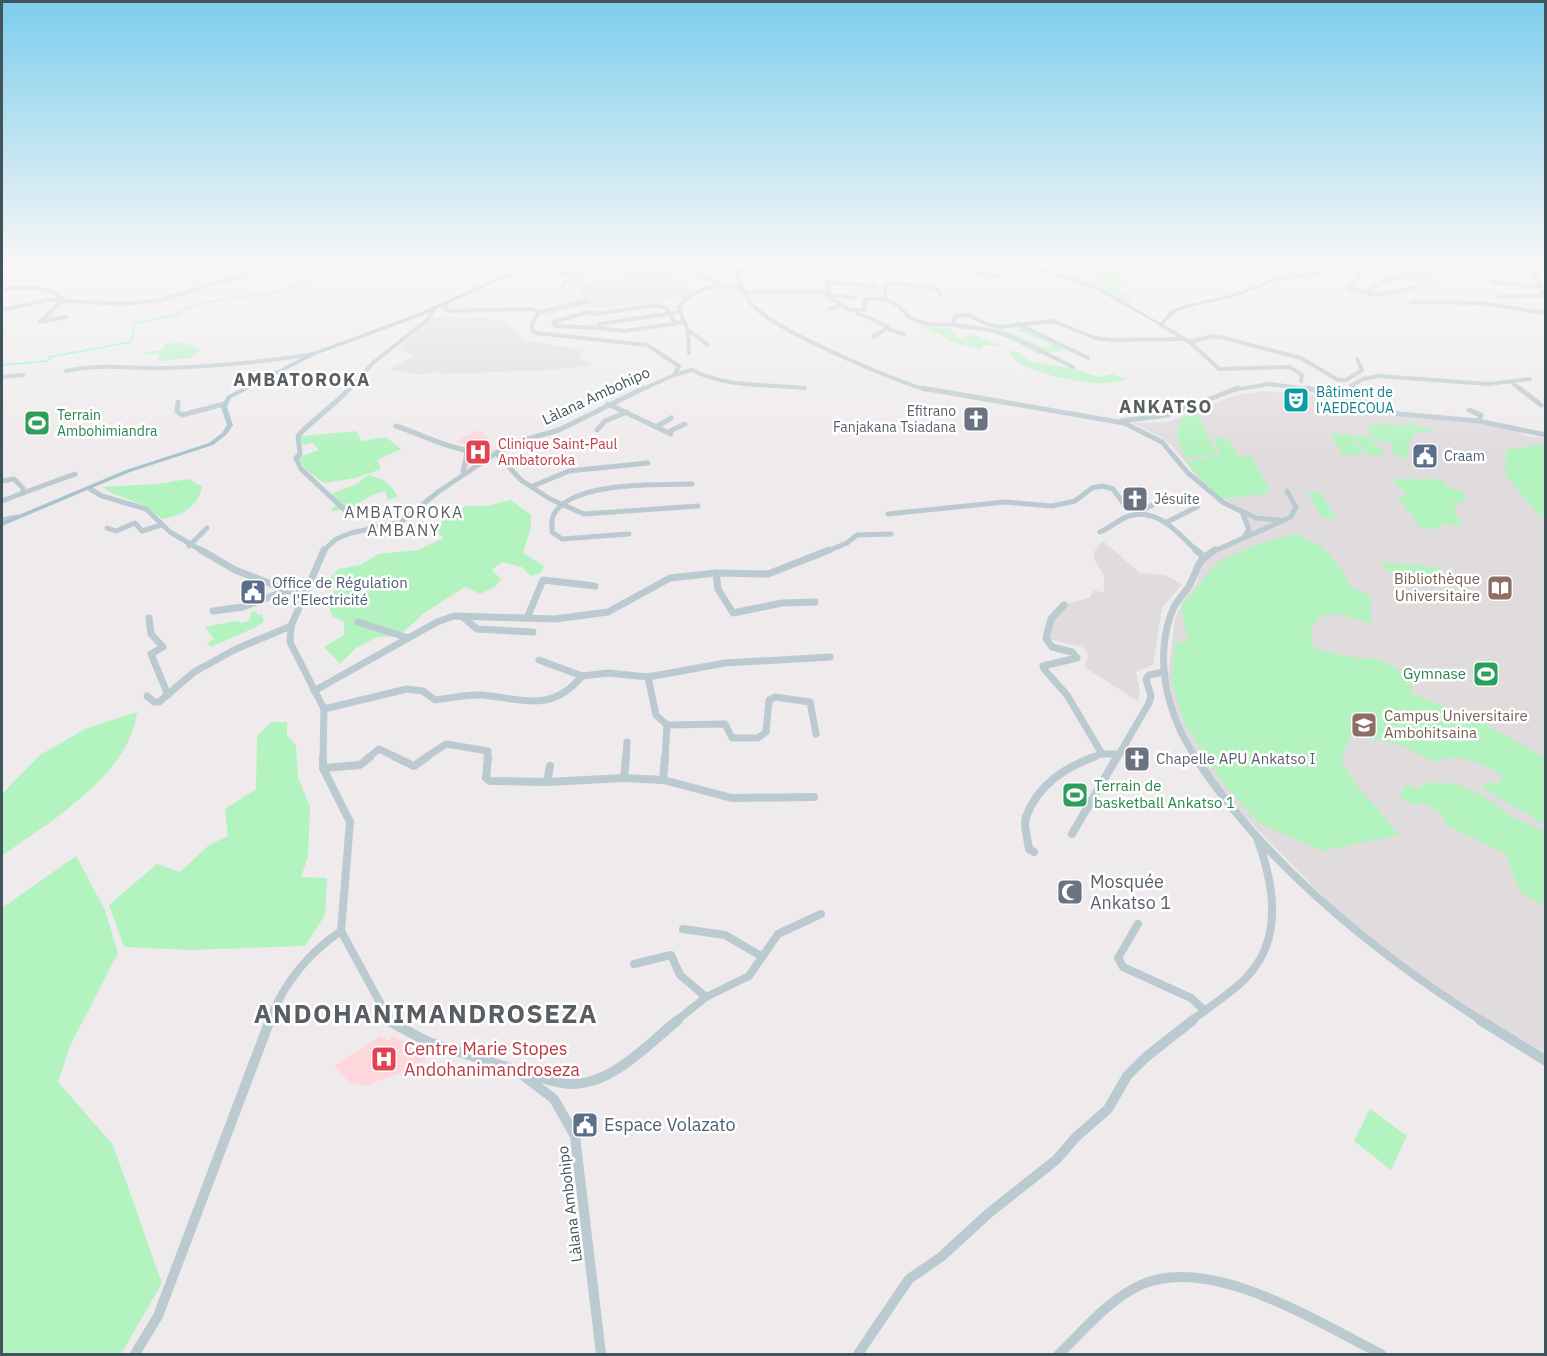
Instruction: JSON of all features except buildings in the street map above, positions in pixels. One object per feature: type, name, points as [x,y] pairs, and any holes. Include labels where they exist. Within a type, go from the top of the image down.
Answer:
[{"type":"main road","points":[[2,522],[90,489],[128,471],[198,449],[218,439],[230,425],[224,413],[224,404],[230,398],[313,354],[391,325]]},
{"type":"street","points":[[350,515],[301,469],[296,459],[300,454],[298,436],[309,423],[335,405],[373,363],[419,325]]},
{"type":"street","name":"Làlana Ambohipo","points":[[291,626],[322,552],[336,540],[351,533],[401,522],[496,453],[519,441],[559,430],[608,404],[674,375],[679,366],[647,345],[536,333],[532,325]]},
{"type":"street","points":[[559,325],[603,325]]},
{"type":"street","points":[[638,325],[640,329]]},
{"type":"street","points":[[599,326],[618,331],[662,325]]},
{"type":"street","points":[[686,325],[689,353]]},
{"type":"street","points":[[774,325],[903,386],[963,400],[1130,425]]},
{"type":"street","points":[[780,325],[906,384],[965,398],[1118,421],[1130,425],[1162,442],[1207,491],[1243,514],[1256,518],[1284,520]]},
{"type":"street","points":[[881,325],[905,335]]},
{"type":"street","points":[[954,325],[965,329],[986,329],[999,332],[1043,350],[1074,367]]},
{"type":"street","points":[[988,325],[1013,325]]},
{"type":"street","points":[[1021,325],[1089,357]]},
{"type":"street","points":[[1064,325],[1101,339],[1186,338],[1165,325]]},
{"type":"street","points":[[1165,325],[1182,339],[1190,342],[1219,369],[1290,367],[1302,375],[1301,381]]},
{"type":"street","points":[[873,337],[889,329]]},
{"type":"street","points":[[688,330],[708,345]]},
{"type":"street","points":[[1167,340],[1174,338],[1174,333]]},
{"type":"street","points":[[1190,342],[1212,336],[1224,338],[1301,358],[1338,380],[1346,380],[1362,370],[1357,359]]},
{"type":"street","points":[[66,371],[90,365],[165,368],[262,362],[313,354]]},
{"type":"street","points":[[674,375],[692,370],[700,376],[724,382],[805,388]]},
{"type":"street","points":[[2,377],[23,375]]},
{"type":"street","points":[[1367,403],[1351,386],[1363,379],[1415,377],[1486,385],[1530,379]]},
{"type":"street","points":[[1511,382],[1541,405]]},
{"type":"street","points":[[1110,422],[1168,415],[1244,386],[1297,386],[1420,418],[1478,421],[1545,435]]},
{"type":"street","points":[[178,402],[177,411],[182,415],[224,404]]},
{"type":"street","points":[[608,404],[670,433],[685,424]]},
{"type":"street","points":[[1469,410],[1481,414],[1478,421]]},
{"type":"street","points":[[597,430],[605,420],[627,412]]},
{"type":"street","points":[[656,427],[671,418]]},
{"type":"street","points":[[396,426],[419,433],[439,445],[465,450],[467,454],[463,472],[466,473]]},
{"type":"street","points":[[496,453],[509,464],[517,476],[562,505],[590,515],[698,506]]},
{"type":"street","points":[[533,486],[568,471],[648,463]]},
{"type":"street","points":[[2,501],[75,474]]},
{"type":"street","points":[[2,481],[14,479],[23,488],[23,493]]},
{"type":"street","points":[[629,534],[559,538],[552,532],[553,517],[562,505],[592,492],[692,484]]},
{"type":"street","points":[[888,514],[1005,502],[1052,506],[1075,501],[1092,488],[1102,486],[1113,489],[1124,504],[1165,523],[1182,534],[1205,558]]},
{"type":"street","points":[[90,489],[102,496],[146,510],[189,546],[235,570],[303,596]]},
{"type":"street","points":[[1287,491],[1295,512],[1284,520],[1243,537],[1205,558],[1192,572],[1191,582],[1174,607],[1164,672],[1171,709],[1183,740],[1220,793],[1255,833],[1345,922],[1421,982],[1545,1061]]},
{"type":"street","points":[[1139,512],[1168,497]]},
{"type":"street","points":[[1165,523],[1197,507]]},
{"type":"street","points":[[1243,514],[1249,530],[1243,537]]},
{"type":"street","points":[[1100,532],[1115,526],[1131,515],[1149,516]]},
{"type":"street","points":[[107,528],[116,531],[135,523],[141,531],[162,525]]},
{"type":"street","points":[[189,546],[207,528]]},
{"type":"street","points":[[315,691],[363,667],[437,622],[454,616],[555,619],[608,612],[670,578],[716,573],[768,574],[847,543],[857,535],[891,534]]},
{"type":"street","points":[[716,573],[718,590],[734,613],[782,603],[815,602]]},
{"type":"street","points":[[527,618],[543,580],[595,586]]},
{"type":"street","points":[[213,611],[243,607],[288,590]]},
{"type":"street","points":[[1064,605],[1057,610],[1049,623],[1046,638],[1052,647],[1072,652],[1077,658],[1048,663],[1043,666],[1044,671],[1062,688],[1089,740],[1102,754]]},
{"type":"street","points":[[463,617],[477,629],[533,632]]},
{"type":"street","points":[[149,618],[151,634],[163,647],[151,654],[168,695]]},
{"type":"street","points":[[358,622],[408,638]]},
{"type":"street","points":[[135,1354],[158,1316],[271,1016],[302,963],[320,945],[341,931],[350,822],[323,768],[324,709],[290,642],[291,626],[229,652],[194,672],[157,703],[147,696]]},
{"type":"street","points":[[539,660],[557,664],[582,676],[608,674],[648,677],[726,663],[830,657]]},
{"type":"street","points":[[1072,834],[1149,703],[1151,696],[1146,679],[1149,675],[1164,672]]},
{"type":"street","points":[[324,709],[407,689],[423,691],[435,700],[478,694],[524,703],[548,700],[573,691],[582,676]]},
{"type":"street","points":[[648,677],[656,715],[667,725],[725,724],[732,738],[758,738],[766,732],[769,700],[775,698],[810,702],[816,734]]},
{"type":"street","points":[[663,780],[667,725]]},
{"type":"street","points":[[624,778],[627,742]]},
{"type":"street","points":[[323,768],[360,765],[379,749],[414,766],[446,744],[488,751],[486,778],[490,781],[547,782],[624,778],[663,780],[732,798],[814,797]]},
{"type":"street","points":[[1034,852],[1029,849],[1025,818],[1045,786],[1070,765],[1102,754],[1118,754]]},
{"type":"street","points":[[547,782],[550,766]]},
{"type":"street","points":[[858,1354],[909,1279],[941,1257],[989,1213],[1056,1160],[1076,1137],[1108,1109],[1127,1076],[1146,1057],[1246,978],[1257,964],[1267,944],[1274,908],[1269,868],[1255,833]]},
{"type":"street","points":[[1269,868],[1275,862],[1286,865]]},
{"type":"street","points":[[516,1070],[570,1084],[597,1080],[621,1066],[706,998],[749,976],[778,934],[821,914]]},
{"type":"street","points":[[1138,924],[1118,958],[1119,962],[1123,967],[1191,998],[1205,1011]]},
{"type":"street","points":[[683,929],[719,931],[731,935],[761,956]]},
{"type":"street","name":"Làlana Ambohipo","points":[[341,931],[387,1020],[428,1042],[516,1070],[554,1099],[575,1136],[601,1354]]},
{"type":"street","points":[[634,964],[671,955],[680,975],[706,998]]},
{"type":"street","points":[[1059,1354],[1120,1297],[1135,1288],[1161,1278],[1198,1277],[1223,1282],[1267,1299],[1381,1354]]},
{"type":"shaded area","points":[[423,325],[507,325],[525,340],[583,350],[579,359],[595,365],[552,370],[442,374],[436,371],[421,375],[389,369],[415,355],[397,349]]},
{"type":"shaded area","name":"Campus Universitaire Ambohitsaina","points":[[1264,391],[1312,395],[1401,417],[1485,424],[1513,430],[1526,436],[1545,438],[1545,1064],[1512,1044],[1347,921],[1227,798],[1190,743],[1174,707],[1168,675],[1175,617],[1185,598],[1198,581],[1197,572],[1206,559],[1248,538],[1250,528],[1246,516],[1199,479],[1173,447],[1162,438],[1133,423],[1168,422],[1236,395]]},
{"type":"shaded area","name":"Clinique Saint-Paul Ambatoroka","points":[[475,430],[489,437],[481,441],[482,445],[495,449],[462,472],[464,450],[467,445],[457,442]]},
{"type":"shaded area","points":[[1103,541],[1140,573],[1165,575],[1182,584],[1162,608],[1153,665],[1136,672],[1140,693],[1138,701],[1084,667],[1088,657],[1082,647],[1048,639],[1054,610],[1061,605],[1090,598],[1094,590],[1104,593],[1104,576],[1094,559],[1094,552]]},
{"type":"shaded area","name":"Centre Marie Stopes Andohanimandroseza","points":[[381,1036],[388,1041],[393,1036],[428,1056],[416,1067],[365,1086],[349,1082],[334,1066]]},
{"type":"green space","points":[[920,326],[952,329],[959,339],[973,342],[960,337],[974,335],[1005,347],[984,345],[980,349],[950,342],[948,338]]},
{"type":"green space","points":[[1021,328],[1056,343],[1066,350],[1038,354],[992,330],[1008,331],[1037,345],[1052,348],[1048,343],[1015,330]]},
{"type":"green space","points":[[184,342],[200,350],[192,358],[158,361],[160,353],[147,355],[145,352],[162,350],[165,344]]},
{"type":"green space","points":[[1011,350],[1021,354],[1028,361],[1065,367],[1100,377],[1111,374],[1127,379],[1116,382],[1090,383],[1061,378],[1022,365],[1009,355]]},
{"type":"green space","points":[[1198,412],[1216,455],[1185,458],[1178,438],[1178,423],[1184,417]]},
{"type":"green space","points":[[1384,423],[1401,426],[1406,423],[1438,432],[1415,433],[1409,442],[1408,458],[1394,455],[1391,443],[1375,440],[1369,429],[1370,425]]},
{"type":"green space","points":[[356,431],[362,441],[386,437],[401,449],[377,460],[381,469],[355,478],[324,483],[305,469],[299,457],[319,450],[313,443],[301,445],[299,440],[301,436]]},
{"type":"green space","points":[[1330,434],[1351,435],[1363,455],[1342,454]]},
{"type":"green space","points":[[1353,436],[1370,436],[1385,456],[1368,455]]},
{"type":"green space","points":[[1213,438],[1228,438],[1239,456],[1252,457],[1271,493],[1221,499],[1185,462],[1220,456]]},
{"type":"green space","points":[[1545,446],[1545,518],[1541,517],[1505,475],[1506,450]]},
{"type":"green space","points":[[368,475],[386,482],[398,497],[388,500],[385,491],[354,506],[331,511],[334,506],[340,505],[331,494],[357,484]]},
{"type":"green space","points":[[189,479],[202,487],[197,500],[182,513],[162,519],[146,506],[109,492],[103,487],[156,484]]},
{"type":"green space","points":[[1391,479],[1441,479],[1446,486],[1465,493],[1467,499],[1456,504],[1454,509],[1463,526],[1439,524],[1442,529],[1421,528],[1397,496],[1408,496]]},
{"type":"green space","points":[[1307,492],[1321,493],[1336,518],[1321,517]]},
{"type":"green space","points":[[511,500],[531,515],[531,527],[523,553],[544,566],[541,573],[531,576],[522,567],[502,562],[492,570],[501,579],[495,587],[480,594],[465,587],[424,613],[399,636],[377,637],[356,648],[340,664],[324,647],[344,635],[344,622],[332,616],[327,599],[335,590],[331,577],[338,569],[360,565],[379,554],[418,550],[444,538],[435,531],[438,523],[466,506],[487,506]]},
{"type":"green space","points":[[1295,533],[1323,547],[1341,568],[1351,587],[1371,596],[1370,614],[1373,624],[1338,614],[1321,615],[1312,628],[1311,643],[1318,650],[1385,662],[1398,670],[1409,682],[1413,688],[1410,693],[1479,722],[1545,758],[1545,825],[1481,787],[1488,782],[1500,783],[1502,776],[1487,767],[1461,758],[1435,762],[1398,744],[1351,735],[1341,759],[1357,786],[1400,835],[1322,851],[1259,823],[1223,783],[1184,723],[1171,678],[1176,642],[1188,642],[1181,606],[1218,562],[1251,547]]},
{"type":"green space","points":[[1381,562],[1437,567],[1451,583],[1422,582],[1402,578],[1393,575]]},
{"type":"green space","points":[[256,611],[257,615],[262,614],[264,621],[258,626],[211,647],[207,643],[214,639],[205,627],[236,621],[242,623],[250,620],[251,612]]},
{"type":"green space","points":[[137,712],[131,735],[120,756],[104,776],[64,812],[2,856],[2,794],[40,755],[85,729]]},
{"type":"green space","points":[[272,722],[287,722],[287,735],[296,745],[298,777],[310,807],[308,857],[301,877],[327,878],[325,915],[305,946],[190,950],[124,947],[109,905],[157,864],[180,872],[209,845],[228,836],[225,809],[256,789],[257,736]]},
{"type":"green space","points":[[1426,782],[1456,784],[1480,794],[1513,817],[1545,832],[1545,907],[1520,892],[1506,854],[1447,825],[1441,813],[1422,802],[1416,806],[1406,802],[1400,795],[1407,785],[1419,789]]},
{"type":"green space","points":[[76,856],[105,910],[118,953],[70,1046],[58,1082],[113,1145],[162,1283],[121,1354],[2,1354],[2,908]]},
{"type":"green space","points":[[1370,1109],[1407,1136],[1391,1170],[1354,1141]]},
{"type":"waterway","points":[[2,365],[48,361],[49,357],[131,342],[135,325]]},
{"type":"waterway","points":[[2,341],[3,330]]},
{"type":"place","name":"Bâtiment de l'AEDECOUA","points":[[1296,400]]},
{"type":"place","name":"Efitrano Fanjakana Tsiadana","points":[[976,419]]},
{"type":"place","name":"Terrain Ambohimiandra","points":[[37,423]]},
{"type":"place","name":"Clinique Saint-Paul Ambatoroka","points":[[478,452]]},
{"type":"place","name":"Craam","points":[[1425,456]]},
{"type":"place","name":"Jésuite","points":[[1135,499]]},
{"type":"place","name":"Bibliothèque Universitaire","points":[[1500,588]]},
{"type":"place","name":"Office de Régulation de l'Electricité","points":[[253,592]]},
{"type":"place","name":"Gymnase","points":[[1486,674]]},
{"type":"place","name":"Campus Universitaire Ambohitsaina","points":[[1364,725]]},
{"type":"place","name":"Chapelle APU Ankatso I","points":[[1137,759]]},
{"type":"place","name":"Terrain de basketball Ankatso 1","points":[[1075,795]]},
{"type":"place","name":"Mosquée Ankatso 1","points":[[1070,892]]},
{"type":"place","name":"Centre Marie Stopes Andohanimandroseza","points":[[384,1059]]},
{"type":"place","name":"Espace Volazato","points":[[585,1125]]},
{"type":"district","name":"AMBATOROKA","points":[[302,380]]},
{"type":"district","name":"ANKATSO","points":[[1166,407]]},
{"type":"district","name":"AMBATOROKA AMBANY","points":[[404,521]]},
{"type":"district","name":"ANDOHANIMANDROSEZA","points":[[426,1014]]}]
